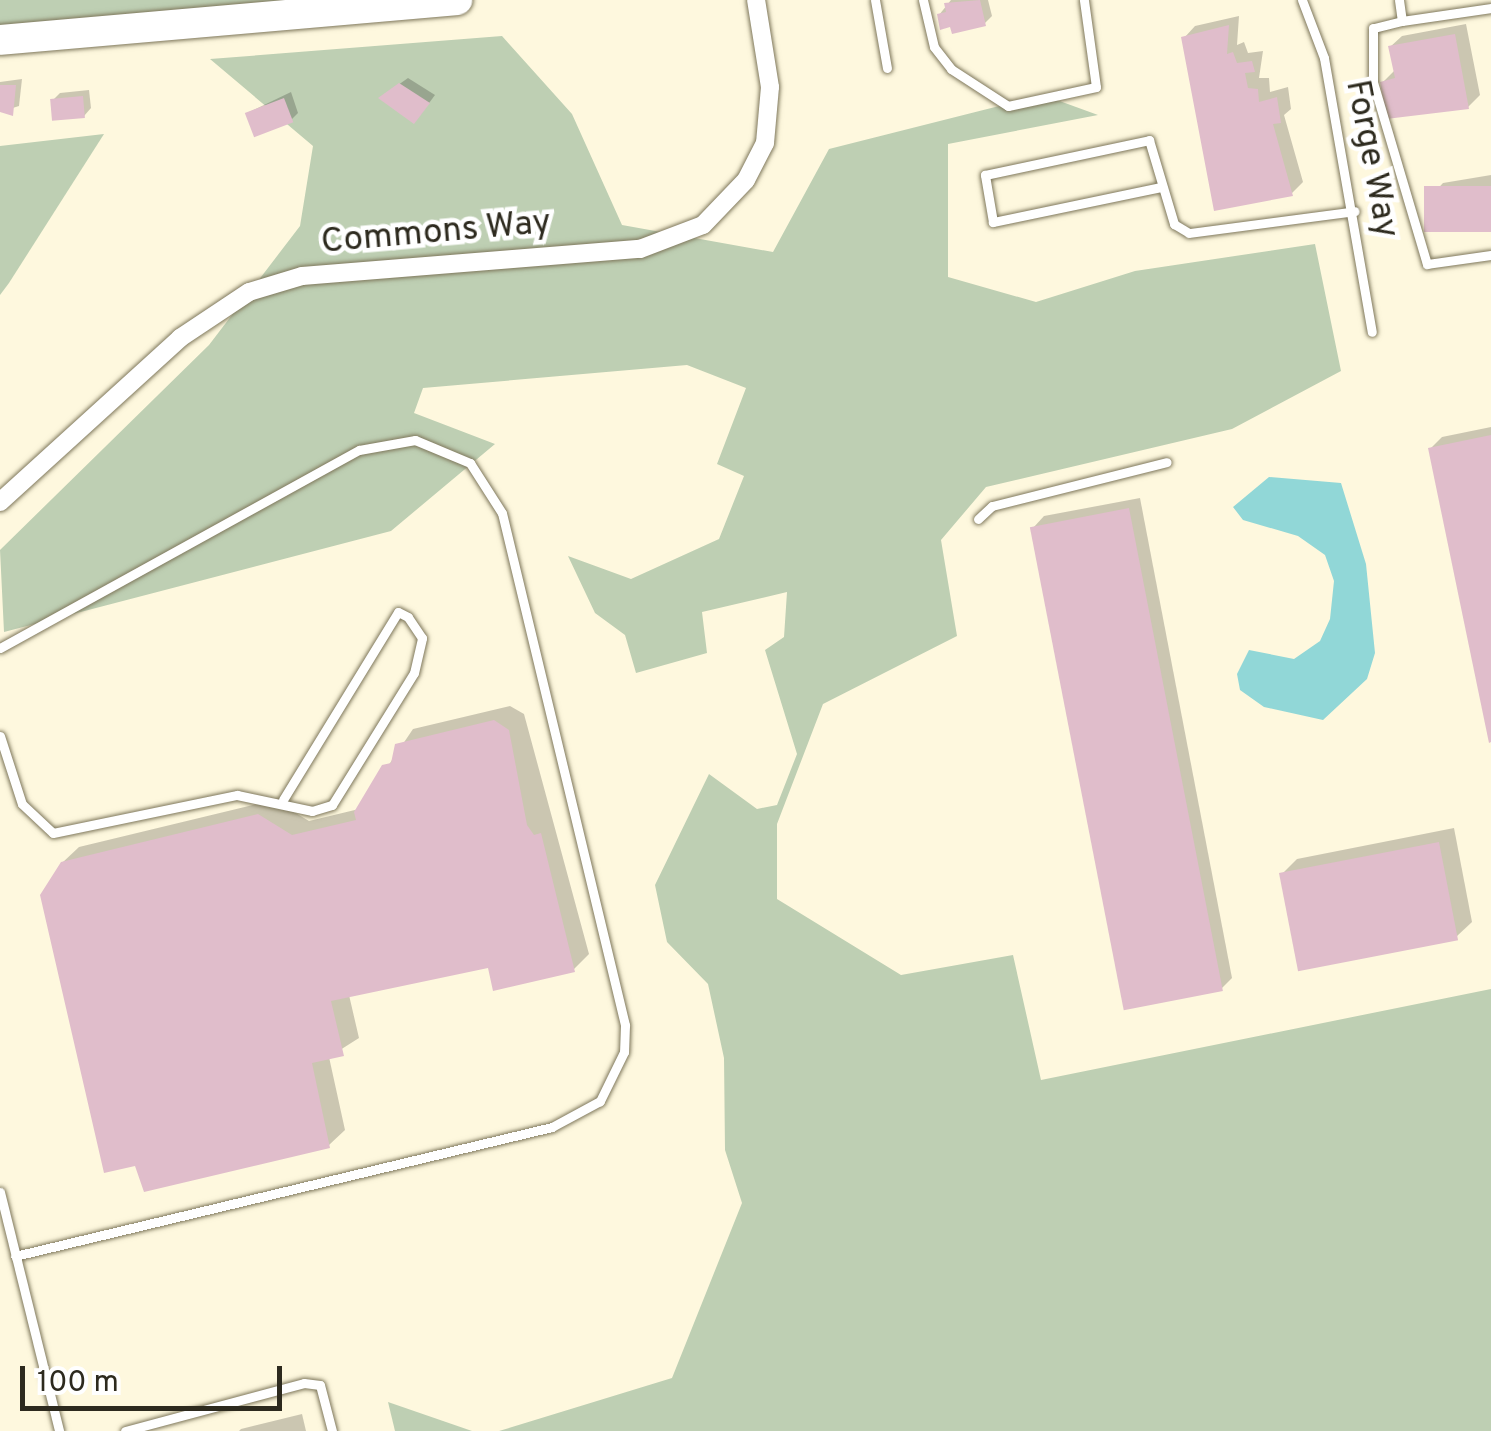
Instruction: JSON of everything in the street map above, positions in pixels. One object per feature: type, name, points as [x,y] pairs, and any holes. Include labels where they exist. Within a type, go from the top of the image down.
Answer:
[{"type":"main road","points":[[0,40],[456,0]]},
{"type":"street","name":"Commons Way","points":[[0,502],[180,338],[248,292],[302,276],[640,249],[702,225],[746,180],[764,143],[770,86],[756,0]]},
{"type":"lane","points":[[875,0],[887,68]]},
{"type":"lane","points":[[923,0],[934,47],[951,70],[1008,106],[1096,88],[1084,0]]},
{"type":"lane","name":"Forge Way","points":[[1302,0],[1324,58],[1355,212],[1372,332]]},
{"type":"lane","points":[[1399,0],[1402,21]]},
{"type":"lane","points":[[1491,8],[1372,28],[1373,82],[1427,264],[1491,255]]},
{"type":"lane","points":[[1161,188],[993,222],[985,175],[1148,140],[1174,224],[1189,233],[1355,212]]},
{"type":"lane","points":[[0,648],[358,450],[415,440],[470,463],[502,513],[624,1025],[624,1052],[600,1101],[552,1127],[15,1256]]},
{"type":"lane","points":[[978,519],[992,506],[1167,462]]},
{"type":"lane","points":[[0,736],[22,804],[53,833],[236,794],[283,800],[312,812],[332,806],[405,688],[422,638],[398,612],[283,800]]},
{"type":"lane","points":[[0,1192],[59,1431]]},
{"type":"lane","points":[[127,1430],[304,1383],[320,1385],[332,1431]]},
{"type":"green space","points":[[0,0],[324,0],[0,29]]},
{"type":"green space","points":[[502,36],[572,114],[622,225],[773,252],[829,149],[1043,95],[1098,115],[948,144],[948,277],[1036,302],[1135,271],[1315,244],[1341,371],[1232,429],[986,487],[941,540],[957,636],[823,704],[777,824],[777,899],[901,975],[1013,955],[1041,1080],[1491,989],[1491,1431],[499,1431],[672,1378],[742,1203],[725,1150],[724,1058],[708,984],[667,942],[655,885],[709,774],[757,809],[777,805],[797,754],[765,650],[784,637],[787,592],[702,612],[707,653],[636,673],[625,635],[595,613],[568,556],[631,579],[719,539],[744,476],[717,464],[746,388],[687,365],[423,388],[414,413],[495,444],[391,531],[4,632],[0,550],[209,345],[300,226],[313,146],[210,59]]},
{"type":"green space","points":[[104,134],[9,283],[0,295],[0,146]]},
{"type":"green space","points":[[388,1402],[472,1431],[395,1431]]},
{"type":"water","points":[[1269,477],[1341,483],[1366,564],[1375,653],[1367,679],[1323,720],[1264,707],[1240,690],[1237,674],[1249,650],[1294,659],[1320,641],[1330,619],[1334,581],[1325,555],[1298,536],[1243,520],[1233,507]]},
{"type":"building","points":[[980,0],[986,26],[952,34],[950,27],[940,30],[937,14],[946,12],[944,3]]},
{"type":"building","points":[[1229,25],[1227,54],[1233,52],[1237,63],[1252,61],[1255,72],[1245,73],[1248,88],[1258,89],[1259,102],[1277,97],[1281,123],[1273,124],[1293,196],[1214,211],[1181,37]]},
{"type":"building","points":[[1455,34],[1469,109],[1386,119],[1380,82],[1395,78],[1388,46]]},
{"type":"building","points":[[399,83],[430,103],[414,124],[378,98]]},
{"type":"building","points":[[0,85],[16,85],[13,116],[0,112]]},
{"type":"building","points":[[83,96],[85,118],[52,121],[50,99]]},
{"type":"building","points":[[284,98],[293,122],[254,137],[245,113]]},
{"type":"building","points":[[1424,186],[1491,186],[1491,232],[1424,232]]},
{"type":"building","points":[[1491,435],[1491,742],[1489,743],[1428,448]]},
{"type":"building","points":[[1129,508],[1223,991],[1124,1010],[1030,527]]},
{"type":"building","points":[[494,720],[509,730],[527,825],[534,835],[541,833],[575,972],[493,991],[488,968],[331,1001],[344,1056],[312,1063],[330,1148],[144,1192],[135,1166],[104,1173],[40,895],[61,862],[258,814],[292,835],[356,820],[354,812],[382,765],[391,763],[395,744]]},
{"type":"building","points":[[1439,842],[1458,940],[1298,971],[1279,873]]}]
